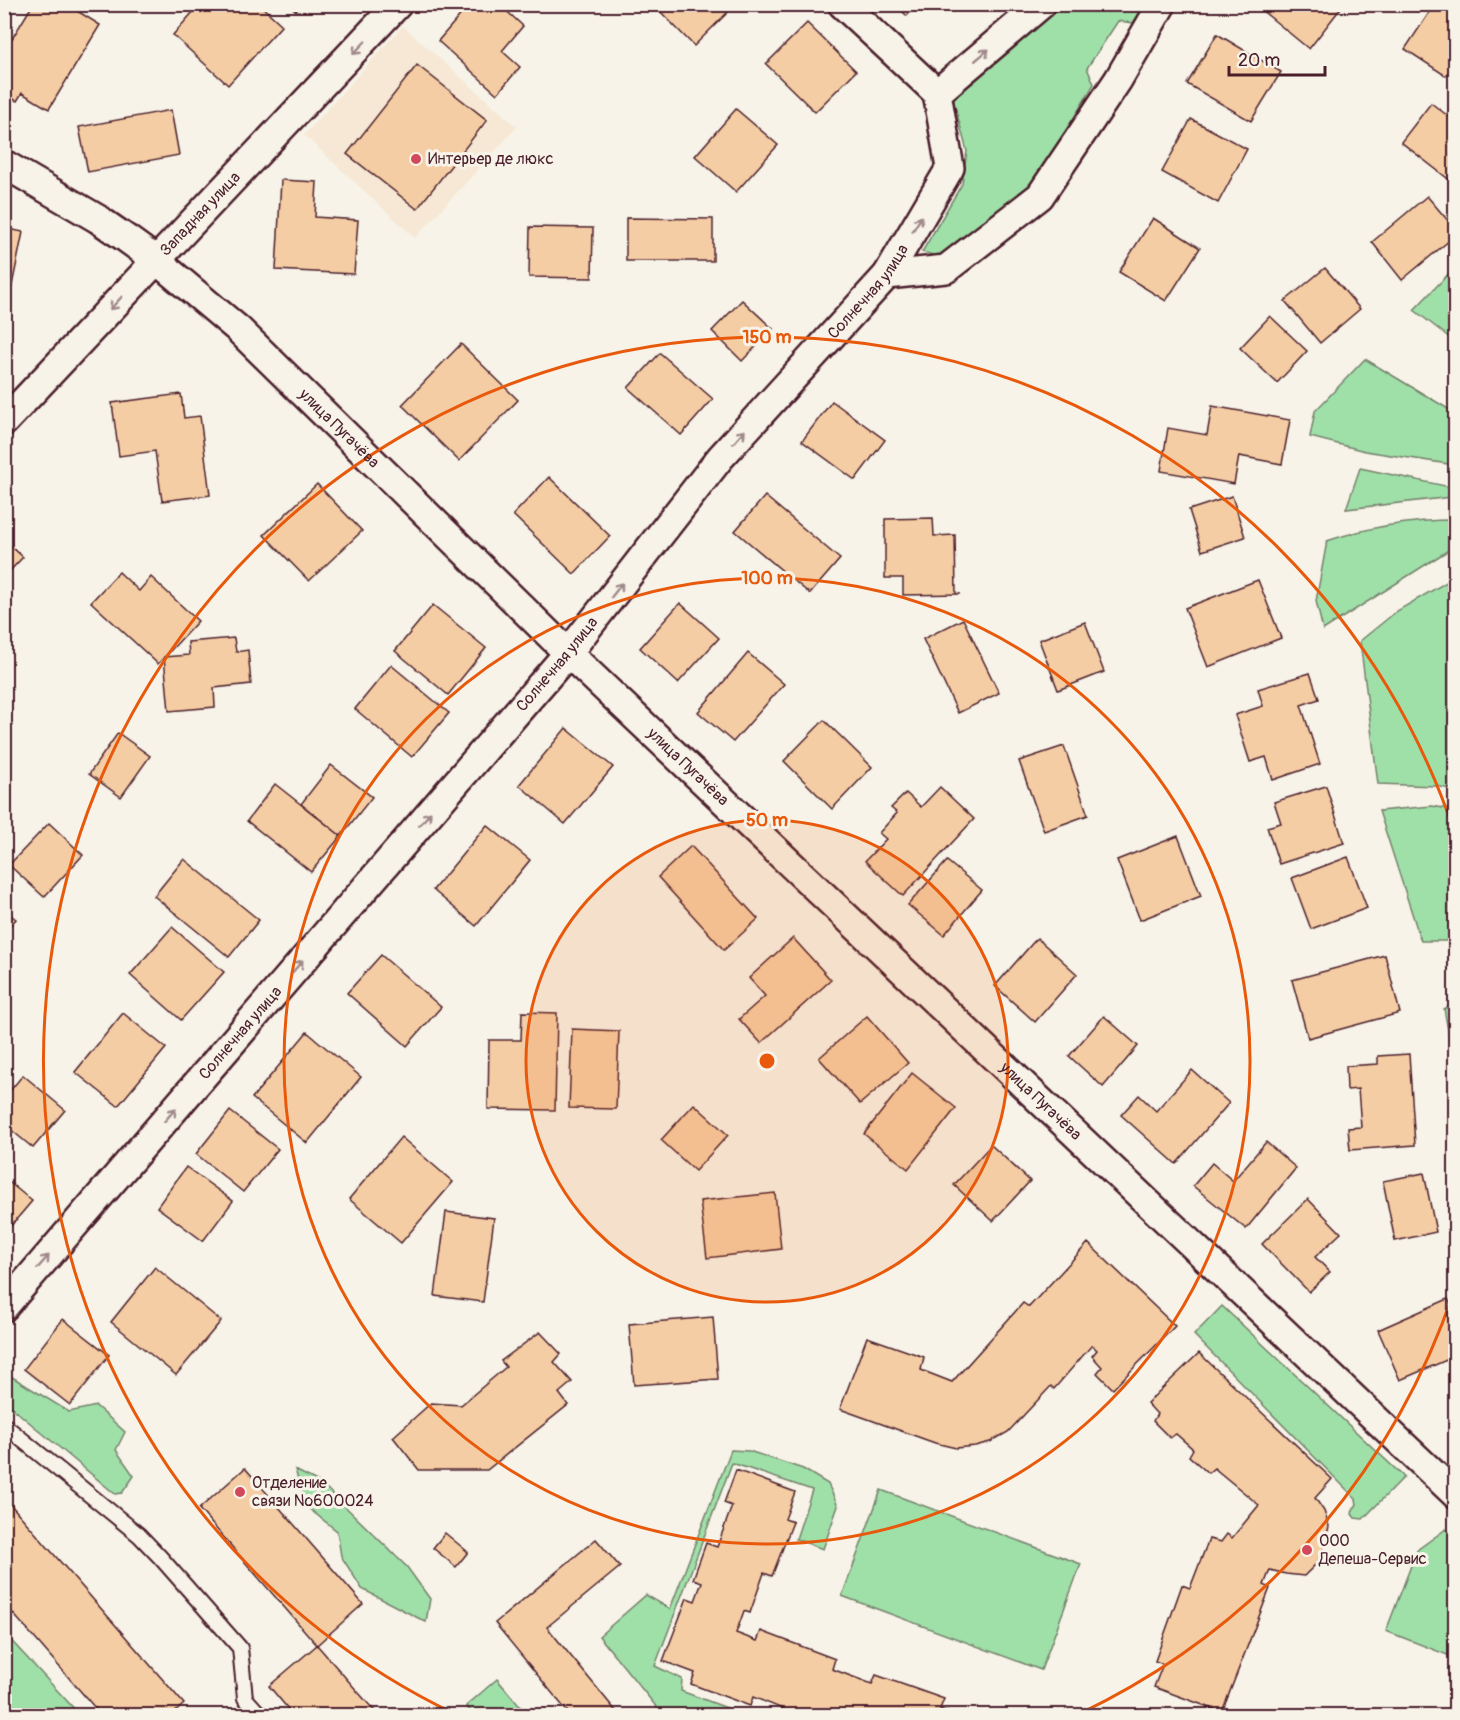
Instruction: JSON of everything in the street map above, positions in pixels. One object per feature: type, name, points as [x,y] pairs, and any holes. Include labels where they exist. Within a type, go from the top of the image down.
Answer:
[{"type":"street","name":"Западная улица","points":[[4,422],[381,25],[398,4]]},
{"type":"street","points":[[842,4],[938,93],[1042,4]]},
{"type":"street","points":[[887,275],[946,269],[1040,196],[1118,80],[1162,4]]},
{"type":"street","name":"Солнечная улица","points":[[4,1307],[568,653],[720,458],[887,275],[950,168],[938,93]]},
{"type":"street","name":"улица Пугачёва","points":[[4,164],[98,219],[156,260],[238,329],[568,653],[1455,1494]]},
{"type":"lane","points":[[4,1425],[140,1534],[240,1648],[245,1698],[261,1716]]},
{"type":"shaded area","points":[[403,26],[517,127],[415,238],[304,135]]},
{"type":"green space","points":[[1061,5],[1145,5],[1133,23],[1118,21],[1087,68],[1094,84],[1034,185],[944,258],[922,252],[962,184],[967,151],[953,99]]},
{"type":"green space","points":[[1455,267],[1455,342],[1414,310]]},
{"type":"green space","points":[[1365,359],[1455,413],[1455,465],[1365,451],[1310,437],[1315,411]]},
{"type":"green space","points":[[1360,468],[1455,488],[1455,491],[1452,497],[1346,509]]},
{"type":"green space","points":[[1456,520],[1455,546],[1323,630],[1316,601],[1327,541],[1391,525]]},
{"type":"green space","points":[[1455,577],[1455,790],[1436,786],[1378,784],[1360,641],[1397,611]]},
{"type":"green space","points":[[1432,806],[1455,810],[1455,941],[1421,941],[1379,811]]},
{"type":"green space","points":[[1455,1003],[1455,1067],[1444,1009]]},
{"type":"green space","points":[[1222,1306],[1404,1477],[1363,1519],[1355,1518],[1352,1514],[1357,1504],[1356,1499],[1194,1335]]},
{"type":"green space","points":[[4,1372],[69,1412],[96,1406],[125,1432],[116,1450],[134,1476],[122,1493],[115,1494],[5,1402]]},
{"type":"green space","points":[[731,1450],[749,1451],[803,1469],[828,1484],[838,1506],[823,1549],[796,1539],[812,1490],[732,1463],[655,1666],[682,1679],[681,1691],[746,1715],[663,1715],[599,1636],[646,1595],[670,1609]]},
{"type":"green space","points":[[295,1470],[321,1483],[407,1567],[430,1599],[426,1622],[362,1589],[341,1556],[337,1531],[307,1507]]},
{"type":"green space","points":[[881,1490],[1081,1564],[1041,1670],[842,1596]]},
{"type":"green space","points":[[1446,1529],[1455,1539],[1455,1658],[1386,1631],[1417,1550]]},
{"type":"green space","points":[[5,1634],[80,1715],[5,1715]]},
{"type":"green space","points":[[497,1679],[527,1715],[474,1715],[466,1706]]},
{"type":"building","points":[[33,4],[66,4],[100,25],[49,109],[22,93],[17,101],[4,94],[4,52]]},
{"type":"building","points":[[200,4],[259,4],[282,25],[228,85],[173,35]]},
{"type":"building","points":[[288,4],[302,4],[296,11]]},
{"type":"building","points":[[470,4],[499,4],[523,26],[502,51],[520,67],[497,94],[438,41]]},
{"type":"building","points":[[653,4],[736,4],[694,46]]},
{"type":"building","points":[[895,4],[917,4],[907,16]]},
{"type":"building","points":[[1254,4],[1344,4],[1309,49]]},
{"type":"building","points":[[1435,4],[1456,4],[1456,61],[1446,76],[1405,49]]},
{"type":"building","points":[[807,23],[856,71],[815,112],[766,64]]},
{"type":"building","points":[[1217,34],[1281,72],[1251,121],[1187,84]]},
{"type":"building","points":[[417,65],[487,120],[417,209],[347,154]]},
{"type":"building","points":[[1431,103],[1456,122],[1456,185],[1401,142]]},
{"type":"building","points":[[736,109],[778,145],[736,192],[695,156]]},
{"type":"building","points":[[171,110],[179,155],[88,172],[79,127]]},
{"type":"building","points":[[1191,119],[1247,149],[1218,203],[1162,172]]},
{"type":"building","points":[[281,180],[317,182],[315,217],[358,220],[354,274],[276,270]]},
{"type":"building","points":[[1427,196],[1456,230],[1456,235],[1402,280],[1372,242]]},
{"type":"building","points":[[626,218],[713,219],[713,261],[626,261]]},
{"type":"building","points":[[1153,218],[1200,248],[1166,301],[1119,272]]},
{"type":"building","points":[[530,227],[593,228],[592,278],[529,277]]},
{"type":"building","points":[[4,228],[23,232],[5,320],[4,320]]},
{"type":"building","points":[[1325,268],[1360,309],[1320,343],[1285,301]]},
{"type":"building","points":[[742,300],[773,329],[742,361],[712,331]]},
{"type":"building","points":[[1270,316],[1307,351],[1277,383],[1240,348]]},
{"type":"building","points":[[461,344],[518,400],[459,461],[402,405]]},
{"type":"building","points":[[660,353],[713,399],[681,435],[628,388]]},
{"type":"building","points":[[181,394],[184,418],[200,416],[210,495],[162,501],[155,451],[119,456],[112,403]]},
{"type":"building","points":[[832,401],[885,440],[855,480],[802,441]]},
{"type":"building","points":[[1212,406],[1290,420],[1282,464],[1239,456],[1234,484],[1161,471],[1168,428],[1207,435]]},
{"type":"building","points":[[549,477],[610,536],[574,574],[513,515]]},
{"type":"building","points":[[317,484],[362,531],[309,581],[264,535]]},
{"type":"building","points":[[765,496],[840,559],[810,594],[735,531]]},
{"type":"building","points":[[1232,496],[1245,537],[1202,551],[1189,510]]},
{"type":"building","points":[[933,518],[934,536],[955,535],[956,594],[961,594],[903,595],[903,578],[885,578],[885,519]]},
{"type":"building","points":[[4,540],[23,557],[4,577]]},
{"type":"building","points":[[119,572],[139,591],[151,577],[198,621],[158,664],[91,602]]},
{"type":"building","points":[[1258,580],[1281,638],[1208,667],[1185,608]]},
{"type":"building","points":[[680,603],[719,638],[678,683],[640,648]]},
{"type":"building","points":[[433,605],[486,648],[448,695],[395,651]]},
{"type":"building","points":[[963,619],[999,693],[958,713],[923,639]]},
{"type":"building","points":[[1085,622],[1104,672],[1058,690],[1039,640]]},
{"type":"building","points":[[234,638],[236,652],[248,650],[251,684],[214,688],[215,707],[169,711],[164,657],[189,655],[188,642]]},
{"type":"building","points":[[748,653],[784,684],[733,742],[698,712]]},
{"type":"building","points":[[391,665],[449,713],[412,757],[355,709]]},
{"type":"building","points":[[1310,673],[1319,699],[1301,705],[1320,764],[1273,780],[1266,757],[1250,762],[1235,715],[1263,706],[1258,689]]},
{"type":"building","points":[[4,705],[12,712],[4,720]]},
{"type":"building","points":[[824,720],[872,767],[832,809],[784,761]]},
{"type":"building","points":[[566,728],[613,767],[565,824],[519,785]]},
{"type":"building","points":[[118,733],[150,756],[121,797],[89,774]]},
{"type":"building","points":[[1064,746],[1088,815],[1044,831],[1019,761]]},
{"type":"building","points":[[331,765],[372,797],[341,836],[301,804]]},
{"type":"building","points":[[275,784],[341,836],[311,872],[247,821]]},
{"type":"building","points":[[1326,786],[1344,843],[1279,864],[1267,827],[1281,823],[1274,802]]},
{"type":"building","points":[[940,787],[974,819],[903,896],[865,861],[886,839],[879,833],[897,813],[891,808],[906,793],[921,807]]},
{"type":"building","points":[[49,823],[83,855],[44,897],[9,865]]},
{"type":"building","points":[[487,825],[530,860],[476,926],[433,890]]},
{"type":"building","points":[[1178,836],[1201,896],[1140,920],[1117,860]]},
{"type":"building","points":[[691,846],[758,919],[724,950],[658,877]]},
{"type":"building","points":[[1348,857],[1367,908],[1311,929],[1292,878]]},
{"type":"building","points":[[184,859],[259,920],[229,957],[154,896]]},
{"type":"building","points":[[947,861],[982,890],[944,935],[908,905]]},
{"type":"building","points":[[4,910],[16,919],[4,932]]},
{"type":"building","points":[[172,927],[224,972],[181,1020],[130,975]]},
{"type":"building","points":[[793,938],[831,980],[761,1043],[739,1019],[765,996],[749,978]]},
{"type":"building","points":[[1037,938],[1077,974],[1035,1022],[995,986]]},
{"type":"building","points":[[381,955],[441,1007],[407,1046],[347,993]]},
{"type":"building","points":[[1385,955],[1400,1013],[1308,1038],[1292,980]]},
{"type":"building","points":[[522,1012],[557,1013],[555,1110],[488,1109],[489,1040],[521,1040]]},
{"type":"building","points":[[123,1013],[166,1048],[118,1106],[75,1072]]},
{"type":"building","points":[[867,1016],[908,1063],[860,1104],[819,1058]]},
{"type":"building","points":[[1104,1016],[1138,1046],[1103,1087],[1069,1056]]},
{"type":"building","points":[[572,1029],[619,1031],[616,1109],[569,1108]]},
{"type":"building","points":[[307,1032],[361,1077],[307,1143],[252,1098]]},
{"type":"building","points":[[1409,1054],[1415,1145],[1350,1150],[1348,1128],[1361,1127],[1358,1089],[1347,1090],[1346,1066],[1378,1064],[1378,1056]]},
{"type":"building","points":[[1192,1070],[1229,1103],[1176,1164],[1121,1115],[1139,1095],[1156,1111]]},
{"type":"building","points":[[912,1073],[956,1108],[908,1169],[864,1134]]},
{"type":"building","points":[[23,1075],[65,1110],[33,1148],[4,1124],[4,1098]]},
{"type":"building","points":[[694,1104],[728,1135],[695,1171],[661,1140]]},
{"type":"building","points":[[230,1111],[278,1149],[243,1192],[196,1154]]},
{"type":"building","points":[[401,1137],[453,1182],[401,1243],[349,1199]]},
{"type":"building","points":[[1266,1142],[1296,1168],[1246,1229],[1193,1186],[1212,1163],[1233,1181]]},
{"type":"building","points":[[991,1145],[1030,1181],[993,1221],[954,1185]]},
{"type":"building","points":[[186,1167],[233,1201],[203,1241],[157,1207]]},
{"type":"building","points":[[1424,1173],[1436,1232],[1395,1241],[1383,1181]]},
{"type":"building","points":[[4,1178],[32,1201],[4,1234]]},
{"type":"building","points":[[775,1193],[781,1249],[707,1258],[700,1201]]},
{"type":"building","points":[[1308,1199],[1341,1233],[1315,1257],[1330,1272],[1309,1292],[1262,1244]]},
{"type":"building","points":[[446,1212],[494,1218],[483,1302],[435,1296]]},
{"type":"building","points":[[1088,1243],[1175,1326],[1113,1389],[1097,1373],[1102,1367],[1092,1356],[1097,1350],[1092,1345],[1054,1389],[1051,1386],[1008,1432],[990,1442],[956,1448],[935,1443],[840,1409],[867,1337],[924,1357],[921,1370],[952,1382],[1023,1303],[1029,1307]]},
{"type":"building","points":[[155,1267],[221,1321],[176,1375],[111,1322]]},
{"type":"building","points":[[1448,1299],[1456,1315],[1456,1356],[1400,1380],[1378,1330]]},
{"type":"building","points":[[713,1317],[718,1379],[634,1385],[629,1324]]},
{"type":"building","points":[[63,1319],[109,1355],[70,1405],[24,1369]]},
{"type":"building","points":[[540,1332],[561,1354],[554,1362],[572,1382],[559,1393],[568,1405],[487,1470],[419,1470],[393,1437],[431,1403],[461,1405],[506,1367],[501,1361]]},
{"type":"building","points":[[1199,1353],[1332,1479],[1315,1498],[1324,1511],[1329,1526],[1325,1545],[1317,1563],[1304,1576],[1270,1570],[1264,1585],[1270,1588],[1222,1712],[1154,1687],[1163,1664],[1155,1661],[1182,1585],[1190,1588],[1209,1539],[1221,1542],[1227,1534],[1232,1538],[1259,1505],[1214,1468],[1208,1473],[1189,1456],[1193,1449],[1176,1434],[1170,1438],[1153,1421],[1157,1414],[1147,1403]]},
{"type":"building","points":[[245,1468],[363,1604],[317,1645],[199,1509]]},
{"type":"building","points":[[736,1470],[795,1492],[785,1519],[793,1522],[772,1576],[764,1573],[750,1613],[744,1611],[736,1633],[757,1641],[761,1631],[835,1659],[832,1669],[872,1684],[876,1675],[944,1699],[940,1709],[959,1716],[800,1716],[753,1697],[750,1706],[691,1684],[695,1673],[663,1661],[687,1598],[695,1601],[702,1582],[693,1579],[706,1543],[717,1547],[732,1506],[724,1503]]},
{"type":"building","points":[[4,1497],[184,1704],[171,1716],[102,1716],[4,1603]]},
{"type":"building","points":[[445,1533],[468,1552],[456,1567],[433,1548]]},
{"type":"building","points":[[596,1539],[620,1567],[547,1627],[620,1716],[571,1716],[495,1623]]},
{"type":"building","points":[[317,1645],[379,1716],[294,1716],[269,1686]]},
{"type":"place","name":"Интерьер де люкс","points":[[416,159]]},
{"type":"place","name":"Отделение связи №600024","points":[[240,1492]]},
{"type":"place","name":"ООО Депеша-Сервис","points":[[1307,1550]]}]
